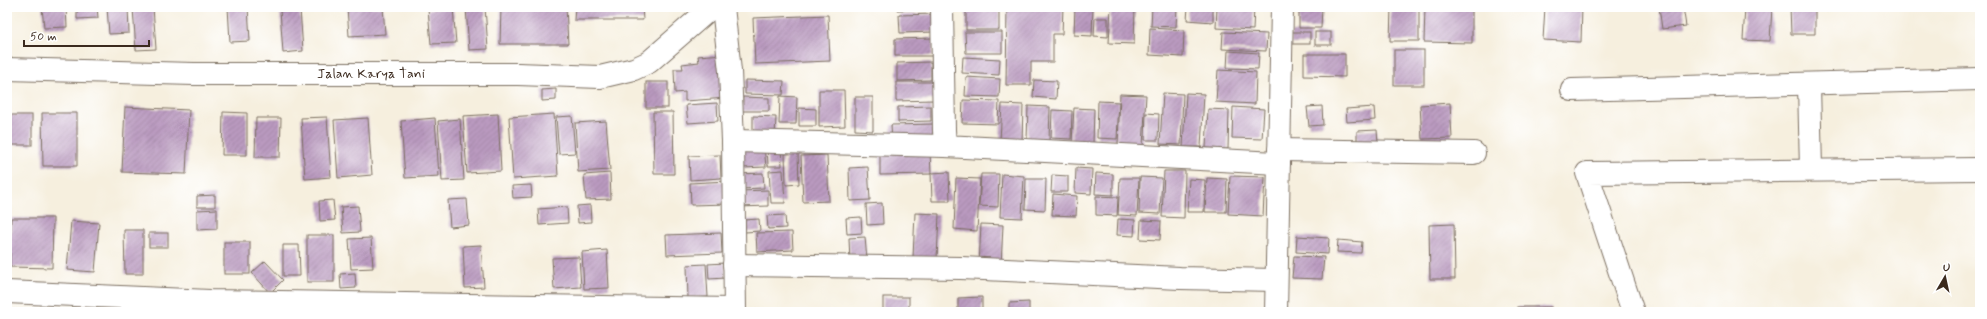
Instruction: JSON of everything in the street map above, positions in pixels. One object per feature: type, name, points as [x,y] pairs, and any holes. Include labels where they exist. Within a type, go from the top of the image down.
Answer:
[{"type":"street","name":"Jalan Karya Tani","points":[[7,69],[194,74],[518,74],[600,76],[634,69],[649,62],[712,7]]},
{"type":"street","points":[[7,292],[210,301],[734,311],[733,141],[730,71],[724,7]]},
{"type":"street","points":[[942,7],[944,130],[946,146]]},
{"type":"street","points":[[1276,312],[1282,7]]},
{"type":"street","points":[[1572,90],[1980,79]]},
{"type":"street","points":[[1809,84],[1811,170]]},
{"type":"street","points":[[733,141],[1279,156],[1474,153]]},
{"type":"street","points":[[1633,312],[1587,173],[1980,169]]},
{"type":"street","points":[[734,265],[961,268],[1180,278],[1276,280]]},
{"type":"building","points":[[42,7],[66,7],[67,27],[44,28]]},
{"type":"building","points":[[77,7],[97,7],[98,18],[77,19]]},
{"type":"building","points":[[107,7],[128,7],[129,33],[109,34]]},
{"type":"building","points":[[153,7],[156,49],[136,50],[133,8]]},
{"type":"building","points":[[228,7],[248,7],[250,41],[230,42]]},
{"type":"building","points":[[347,7],[383,7],[385,34],[349,36]]},
{"type":"building","points":[[466,7],[485,7],[488,49],[469,50]]},
{"type":"building","points":[[501,7],[566,7],[568,44],[500,44]]},
{"type":"building","points":[[575,7],[642,7],[643,20],[574,20]]},
{"type":"building","points":[[897,7],[934,7],[934,9],[897,10]]},
{"type":"building","points":[[954,7],[1005,7],[1005,9],[954,9]]},
{"type":"building","points":[[1007,7],[1063,7],[1062,34],[1053,34],[1053,62],[1031,62],[1031,85],[1006,85]]},
{"type":"building","points":[[1075,7],[1093,7],[1092,36],[1074,35]]},
{"type":"building","points":[[1111,7],[1135,7],[1134,44],[1109,43]]},
{"type":"building","points":[[1152,7],[1177,7],[1176,27],[1151,26]]},
{"type":"building","points":[[1188,7],[1213,7],[1213,22],[1187,20]]},
{"type":"building","points":[[1217,7],[1254,7],[1253,30],[1216,28]]},
{"type":"building","points":[[1299,7],[1322,7],[1321,28],[1299,28]]},
{"type":"building","points":[[1391,7],[1419,7],[1419,41],[1390,41]]},
{"type":"building","points":[[1425,7],[1472,7],[1472,43],[1424,42]]},
{"type":"building","points":[[1545,7],[1582,7],[1581,42],[1543,40]]},
{"type":"building","points":[[1659,7],[1683,7],[1686,26],[1662,29]]},
{"type":"building","points":[[1745,7],[1772,7],[1770,41],[1743,40]]},
{"type":"building","points":[[1790,7],[1815,7],[1815,34],[1791,34]]},
{"type":"building","points":[[453,8],[456,43],[431,44],[428,9]]},
{"type":"building","points":[[300,9],[303,51],[283,53],[280,10]]},
{"type":"building","points":[[966,11],[999,11],[999,30],[966,30]]},
{"type":"building","points":[[935,14],[935,32],[900,33],[899,15]]},
{"type":"building","points":[[828,15],[830,61],[755,64],[753,18]]},
{"type":"building","points":[[1095,18],[1108,18],[1108,37],[1094,36]]},
{"type":"building","points":[[1150,28],[1184,30],[1183,57],[1149,55]]},
{"type":"building","points":[[965,32],[1002,32],[1002,53],[966,53]]},
{"type":"building","points":[[1223,32],[1267,34],[1266,51],[1222,49]]},
{"type":"building","points":[[1291,32],[1310,32],[1310,44],[1291,44]]},
{"type":"building","points":[[1315,32],[1331,32],[1331,45],[1315,45]]},
{"type":"building","points":[[933,38],[933,56],[895,56],[895,39]]},
{"type":"building","points":[[1394,50],[1424,50],[1424,85],[1394,85]]},
{"type":"building","points":[[1228,51],[1259,53],[1258,69],[1227,68]]},
{"type":"building","points":[[723,54],[727,98],[685,101],[685,92],[675,93],[674,69],[683,69],[682,64],[699,62],[698,56]]},
{"type":"building","points":[[1304,54],[1345,54],[1345,77],[1304,76]]},
{"type":"building","points":[[963,57],[1000,59],[999,75],[962,73]]},
{"type":"building","points":[[931,62],[931,80],[897,81],[897,63]]},
{"type":"building","points":[[1218,70],[1256,72],[1255,104],[1216,102]]},
{"type":"building","points":[[966,77],[1000,79],[999,97],[965,96]]},
{"type":"building","points":[[745,80],[784,81],[783,95],[745,94]]},
{"type":"building","points":[[1034,80],[1057,81],[1056,99],[1033,97]]},
{"type":"building","points":[[646,82],[668,82],[668,108],[646,108]]},
{"type":"building","points":[[896,82],[933,82],[934,100],[896,101]]},
{"type":"building","points":[[556,89],[556,100],[542,101],[542,90]]},
{"type":"building","points":[[819,90],[844,90],[845,126],[819,127]]},
{"type":"building","points":[[1163,93],[1183,94],[1181,145],[1160,144]]},
{"type":"building","points":[[1186,93],[1204,94],[1201,147],[1183,147]]},
{"type":"building","points":[[1120,94],[1146,95],[1143,146],[1118,144]]},
{"type":"building","points":[[780,96],[797,97],[796,124],[779,124]]},
{"type":"building","points":[[743,97],[769,98],[769,111],[742,111]]},
{"type":"building","points":[[855,97],[873,97],[873,131],[855,130]]},
{"type":"building","points":[[963,100],[999,101],[998,124],[962,123]]},
{"type":"building","points":[[1098,101],[1119,102],[1117,139],[1097,138]]},
{"type":"building","points":[[717,103],[718,121],[688,123],[686,105]]},
{"type":"building","points":[[1450,103],[1452,138],[1422,139],[1420,105]]},
{"type":"building","points":[[1002,104],[1023,105],[1022,142],[1000,141]]},
{"type":"building","points":[[931,106],[931,121],[898,122],[898,107]]},
{"type":"building","points":[[1028,106],[1050,107],[1049,141],[1027,140]]},
{"type":"building","points":[[1322,106],[1323,125],[1309,126],[1307,107]]},
{"type":"building","points":[[125,107],[189,110],[186,174],[122,172]]},
{"type":"building","points":[[1233,107],[1264,109],[1262,139],[1232,138]]},
{"type":"building","points":[[1374,107],[1375,120],[1347,122],[1346,109]]},
{"type":"building","points":[[799,108],[816,109],[816,126],[799,126]]},
{"type":"building","points":[[1074,108],[1094,109],[1093,143],[1072,142]]},
{"type":"building","points":[[1208,109],[1229,110],[1228,149],[1206,148]]},
{"type":"building","points":[[1052,110],[1072,111],[1071,139],[1051,138]]},
{"type":"building","points":[[223,112],[247,113],[247,155],[222,155]]},
{"type":"building","points":[[653,112],[673,112],[674,174],[654,174]]},
{"type":"building","points":[[42,113],[77,113],[77,166],[43,166]]},
{"type":"building","points":[[1146,113],[1159,114],[1158,140],[1145,140]]},
{"type":"building","points":[[498,114],[501,171],[467,173],[463,116]]},
{"type":"building","points":[[554,114],[558,176],[513,179],[509,117]]},
{"type":"building","points":[[7,115],[32,115],[32,145],[7,145]]},
{"type":"building","points":[[572,116],[575,153],[559,154],[556,117]]},
{"type":"building","points":[[753,116],[776,117],[775,136],[753,135]]},
{"type":"building","points":[[327,117],[331,177],[305,179],[301,118]]},
{"type":"building","points":[[256,118],[281,118],[280,157],[255,157]]},
{"type":"building","points":[[368,118],[372,175],[338,178],[334,120]]},
{"type":"building","points":[[435,118],[439,176],[405,178],[401,121]]},
{"type":"building","points":[[460,119],[464,180],[442,181],[438,121]]},
{"type":"building","points":[[606,121],[610,170],[578,172],[575,123]]},
{"type":"building","points":[[933,124],[933,142],[892,143],[891,125]]},
{"type":"building","points":[[1377,130],[1378,143],[1357,144],[1357,131]]},
{"type":"building","points":[[781,145],[782,166],[768,166],[767,146]]},
{"type":"building","points":[[741,146],[764,146],[766,167],[742,168]]},
{"type":"building","points":[[930,152],[931,174],[880,175],[880,153]]},
{"type":"building","points":[[798,153],[799,184],[786,185],[785,154]]},
{"type":"building","points":[[720,155],[721,178],[690,180],[689,156]]},
{"type":"building","points":[[827,155],[829,201],[803,202],[801,156]]},
{"type":"building","points":[[868,167],[870,200],[850,201],[849,168]]},
{"type":"building","points":[[1076,168],[1092,169],[1091,194],[1075,193]]},
{"type":"building","points":[[783,170],[785,203],[771,203],[769,171]]},
{"type":"building","points":[[1164,171],[1185,171],[1184,218],[1162,217]]},
{"type":"building","points":[[949,172],[950,201],[932,201],[931,173]]},
{"type":"building","points":[[610,173],[611,199],[586,200],[584,175]]},
{"type":"building","points":[[763,173],[764,188],[739,189],[738,174]]},
{"type":"building","points":[[1096,173],[1113,174],[1113,195],[1095,194]]},
{"type":"building","points":[[981,174],[999,174],[998,207],[979,206]]},
{"type":"building","points":[[1002,174],[1024,176],[1022,218],[1000,217]]},
{"type":"building","points":[[1052,175],[1068,176],[1068,192],[1051,192]]},
{"type":"building","points":[[1230,176],[1265,177],[1263,216],[1228,214]]},
{"type":"building","points":[[1140,177],[1162,178],[1160,214],[1139,213]]},
{"type":"building","points":[[956,178],[980,179],[977,231],[954,229]]},
{"type":"building","points":[[1120,178],[1139,178],[1137,216],[1118,215]]},
{"type":"building","points":[[1207,178],[1227,179],[1226,212],[1205,212]]},
{"type":"building","points":[[1026,179],[1046,179],[1045,210],[1025,209]]},
{"type":"building","points":[[1189,179],[1205,180],[1204,212],[1187,212]]},
{"type":"building","points":[[727,181],[728,204],[691,205],[690,183]]},
{"type":"building","points":[[531,185],[532,197],[513,198],[512,186]]},
{"type":"building","points":[[768,190],[768,206],[740,207],[739,191]]},
{"type":"building","points":[[1053,194],[1077,196],[1076,216],[1052,215]]},
{"type":"building","points":[[215,195],[215,207],[197,207],[197,196]]},
{"type":"building","points":[[1096,196],[1118,197],[1117,216],[1096,215]]},
{"type":"building","points":[[467,199],[469,225],[450,227],[448,200]]},
{"type":"building","points":[[333,200],[335,220],[320,221],[319,201]]},
{"type":"building","points":[[882,203],[883,224],[867,225],[866,204]]},
{"type":"building","points":[[590,205],[591,222],[578,223],[577,206]]},
{"type":"building","points":[[358,206],[360,232],[343,233],[341,207]]},
{"type":"building","points":[[567,207],[568,223],[539,225],[538,209]]},
{"type":"building","points":[[217,209],[217,229],[197,230],[197,210]]},
{"type":"building","points":[[915,213],[939,214],[937,259],[913,258]]},
{"type":"building","points":[[785,215],[786,228],[768,229],[767,216]]},
{"type":"building","points":[[861,217],[862,233],[847,234],[846,218]]},
{"type":"building","points":[[11,218],[53,218],[52,268],[10,267]]},
{"type":"building","points":[[759,219],[760,231],[745,232],[744,220]]},
{"type":"building","points":[[1118,219],[1135,220],[1134,236],[1117,235]]},
{"type":"building","points":[[1141,220],[1161,221],[1160,240],[1140,239]]},
{"type":"building","points":[[71,221],[99,223],[95,272],[67,270]]},
{"type":"building","points":[[981,224],[1003,225],[1001,266],[979,265]]},
{"type":"building","points":[[1454,224],[1455,279],[1430,279],[1429,225]]},
{"type":"building","points":[[124,230],[143,230],[143,274],[125,274]]},
{"type":"building","points":[[792,232],[793,250],[757,252],[756,233]]},
{"type":"building","points":[[149,233],[168,233],[168,247],[149,247]]},
{"type":"building","points":[[721,233],[722,253],[667,255],[666,235]]},
{"type":"building","points":[[307,235],[334,235],[334,282],[307,282]]},
{"type":"building","points":[[1297,236],[1329,238],[1328,254],[1296,252]]},
{"type":"building","points":[[865,237],[867,261],[850,262],[849,238]]},
{"type":"building","points":[[371,238],[373,268],[351,269],[349,239]]},
{"type":"building","points":[[1338,240],[1362,242],[1361,253],[1337,252]]},
{"type":"building","points":[[224,242],[250,242],[250,274],[224,274]]},
{"type":"building","points":[[283,245],[299,245],[300,276],[283,276]]},
{"type":"building","points":[[481,245],[484,287],[465,288],[463,246]]},
{"type":"building","points":[[607,250],[609,288],[584,289],[582,252]]},
{"type":"building","points":[[1294,256],[1324,257],[1322,279],[1292,278]]},
{"type":"building","points":[[579,257],[581,287],[554,289],[552,258]]},
{"type":"building","points":[[265,261],[283,280],[270,293],[252,273]]},
{"type":"building","points":[[725,263],[726,278],[709,279],[708,264]]},
{"type":"building","points":[[706,264],[708,297],[688,298],[687,265]]},
{"type":"building","points":[[355,273],[356,288],[341,289],[340,274]]},
{"type":"building","points":[[883,297],[909,297],[909,312],[883,312]]},
{"type":"building","points":[[982,297],[982,312],[958,312],[958,298]]},
{"type":"building","points":[[1029,302],[1029,312],[1009,312],[1009,303]]},
{"type":"building","points":[[1517,307],[1551,307],[1551,312],[1517,312]]}]
